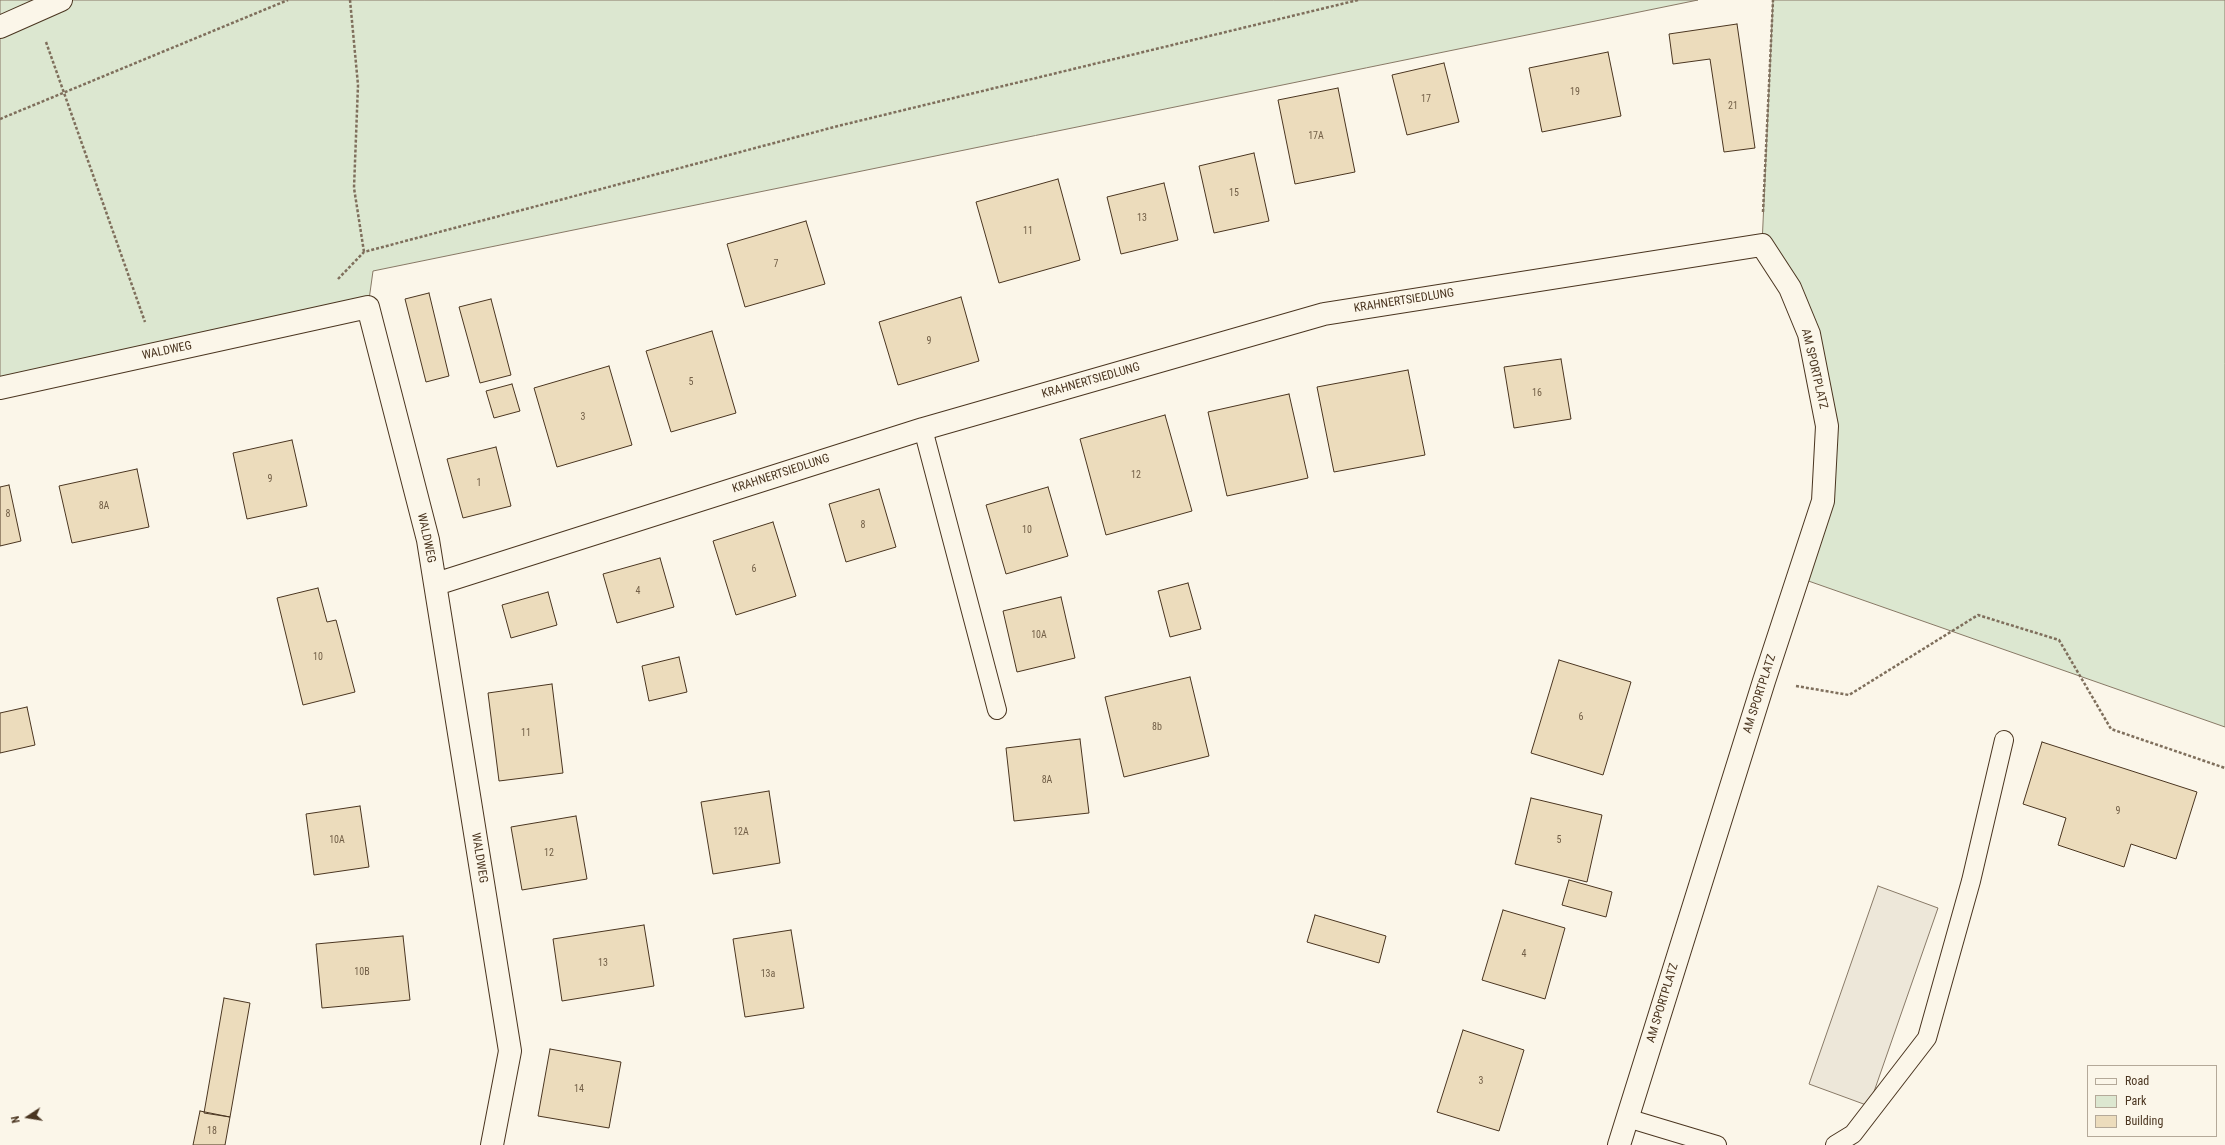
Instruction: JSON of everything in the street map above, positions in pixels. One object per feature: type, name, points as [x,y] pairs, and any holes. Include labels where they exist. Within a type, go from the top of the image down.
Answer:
[{"type":"street","points":[[0,27],[61,0]]},
{"type":"street","name":"KRAHNERTSIEDLUNG","points":[[436,584],[923,429],[1324,314],[1762,245]]},
{"type":"street","name":"AM SPORTPLATZ","points":[[1619,1145],[1764,681],[1823,500],[1827,426],[1809,334],[1790,288],[1762,245]]},
{"type":"street","name":"WALDWEG","points":[[0,388],[368,307],[428,540],[510,1051],[492,1145]]},
{"type":"lane","points":[[923,429],[997,710]]},
{"type":"lane","points":[[1835,1145],[1854,1134],[1927,1038],[1971,881],[2004,740]]},
{"type":"lane","points":[[1627,1118],[1717,1145]]},
{"type":"path","points":[[0,119],[65,94],[288,0]]},
{"type":"path","points":[[350,0],[358,85],[354,188],[364,252]]},
{"type":"path","points":[[336,282],[364,252],[838,126],[1358,0]]},
{"type":"path","points":[[1762,245],[1773,0]]},
{"type":"path","points":[[35,12],[155,354]]},
{"type":"path","points":[[1764,681],[1849,695],[1978,615],[2059,640],[2110,729],[2225,768]]},
{"type":"green space","points":[[0,0],[1698,0],[373,271],[368,307],[0,388]]},
{"type":"green space","points":[[1773,0],[2225,0],[2225,727],[1797,577],[1823,501],[1809,334],[1762,245]]},
{"type":"shaded area","points":[[1878,886],[1938,908],[1869,1106],[1809,1084]]},
{"type":"building","points":[[1737,24],[1755,148],[1724,152],[1710,59],[1673,64],[1669,34]]},
{"type":"building","points":[[1608,52],[1621,116],[1542,132],[1529,68]]},
{"type":"building","points":[[1444,63],[1459,122],[1407,135],[1392,75]]},
{"type":"building","points":[[1338,88],[1355,172],[1295,184],[1278,100]]},
{"type":"building","points":[[1254,153],[1269,221],[1214,233],[1199,166]]},
{"type":"building","points":[[1058,179],[1080,260],[999,283],[976,202]]},
{"type":"building","points":[[1164,183],[1178,240],[1121,254],[1107,197]]},
{"type":"building","points":[[806,221],[825,284],[745,307],[727,244]]},
{"type":"building","points":[[429,293],[449,376],[426,382],[405,299]]},
{"type":"building","points":[[961,297],[979,361],[898,385],[879,322]]},
{"type":"building","points":[[491,299],[511,375],[480,383],[459,307]]},
{"type":"building","points":[[712,331],[736,413],[671,432],[646,351]]},
{"type":"building","points":[[1561,359],[1571,419],[1514,428],[1504,367]]},
{"type":"building","points":[[609,366],[632,445],[557,467],[534,388]]},
{"type":"building","points":[[1408,370],[1425,455],[1334,472],[1317,387]]},
{"type":"building","points":[[512,384],[520,411],[494,418],[486,391]]},
{"type":"building","points":[[1289,394],[1308,478],[1227,496],[1208,412]]},
{"type":"building","points":[[1165,415],[1192,511],[1106,535],[1080,439]]},
{"type":"building","points":[[292,440],[307,506],[247,519],[233,453]]},
{"type":"building","points":[[496,447],[511,506],[463,518],[447,459]]},
{"type":"building","points":[[137,469],[149,527],[72,543],[59,486]]},
{"type":"building","points":[[9,485],[21,541],[0,546],[0,487]]},
{"type":"building","points":[[1048,487],[1068,556],[1006,574],[986,505]]},
{"type":"building","points":[[879,489],[896,547],[846,562],[829,504]]},
{"type":"building","points":[[773,522],[796,596],[736,615],[713,541]]},
{"type":"building","points":[[660,558],[674,607],[617,623],[603,574]]},
{"type":"building","points":[[1188,583],[1201,629],[1170,637],[1158,591]]},
{"type":"building","points":[[318,588],[327,622],[336,620],[355,692],[303,705],[277,598]]},
{"type":"building","points":[[548,592],[557,625],[511,638],[502,605]]},
{"type":"building","points":[[1061,597],[1075,658],[1017,672],[1003,611]]},
{"type":"building","points":[[679,657],[687,692],[649,701],[642,666]]},
{"type":"building","points":[[1559,660],[1631,682],[1603,775],[1531,753]]},
{"type":"building","points":[[1190,677],[1209,756],[1124,777],[1105,697]]},
{"type":"building","points":[[552,684],[563,773],[499,781],[488,693]]},
{"type":"building","points":[[27,707],[35,745],[0,753],[0,713]]},
{"type":"building","points":[[1080,739],[1089,813],[1014,821],[1006,748]]},
{"type":"building","points":[[2042,742],[2197,792],[2176,859],[2131,844],[2124,867],[2058,845],[2066,818],[2023,804]]},
{"type":"building","points":[[769,791],[780,863],[713,874],[701,802]]},
{"type":"building","points":[[1531,798],[1602,815],[1587,882],[1515,864]]},
{"type":"building","points":[[360,806],[369,867],[314,875],[306,814]]},
{"type":"building","points":[[576,816],[587,879],[522,890],[511,827]]},
{"type":"building","points":[[1569,880],[1612,892],[1606,917],[1562,905]]},
{"type":"building","points":[[1503,910],[1565,928],[1545,999],[1482,980]]},
{"type":"building","points":[[1315,915],[1386,936],[1379,963],[1307,942]]},
{"type":"building","points":[[644,925],[654,986],[562,1001],[553,939]]},
{"type":"building","points":[[791,930],[804,1008],[745,1017],[733,939]]},
{"type":"building","points":[[403,936],[410,1000],[322,1008],[316,944]]},
{"type":"building","points":[[224,998],[250,1003],[230,1117],[204,1113]]},
{"type":"building","points":[[1463,1030],[1524,1050],[1499,1131],[1437,1112]]},
{"type":"building","points":[[550,1049],[621,1062],[609,1128],[538,1116]]},
{"type":"building","points":[[200,1111],[230,1117],[225,1145],[193,1145]]}]
